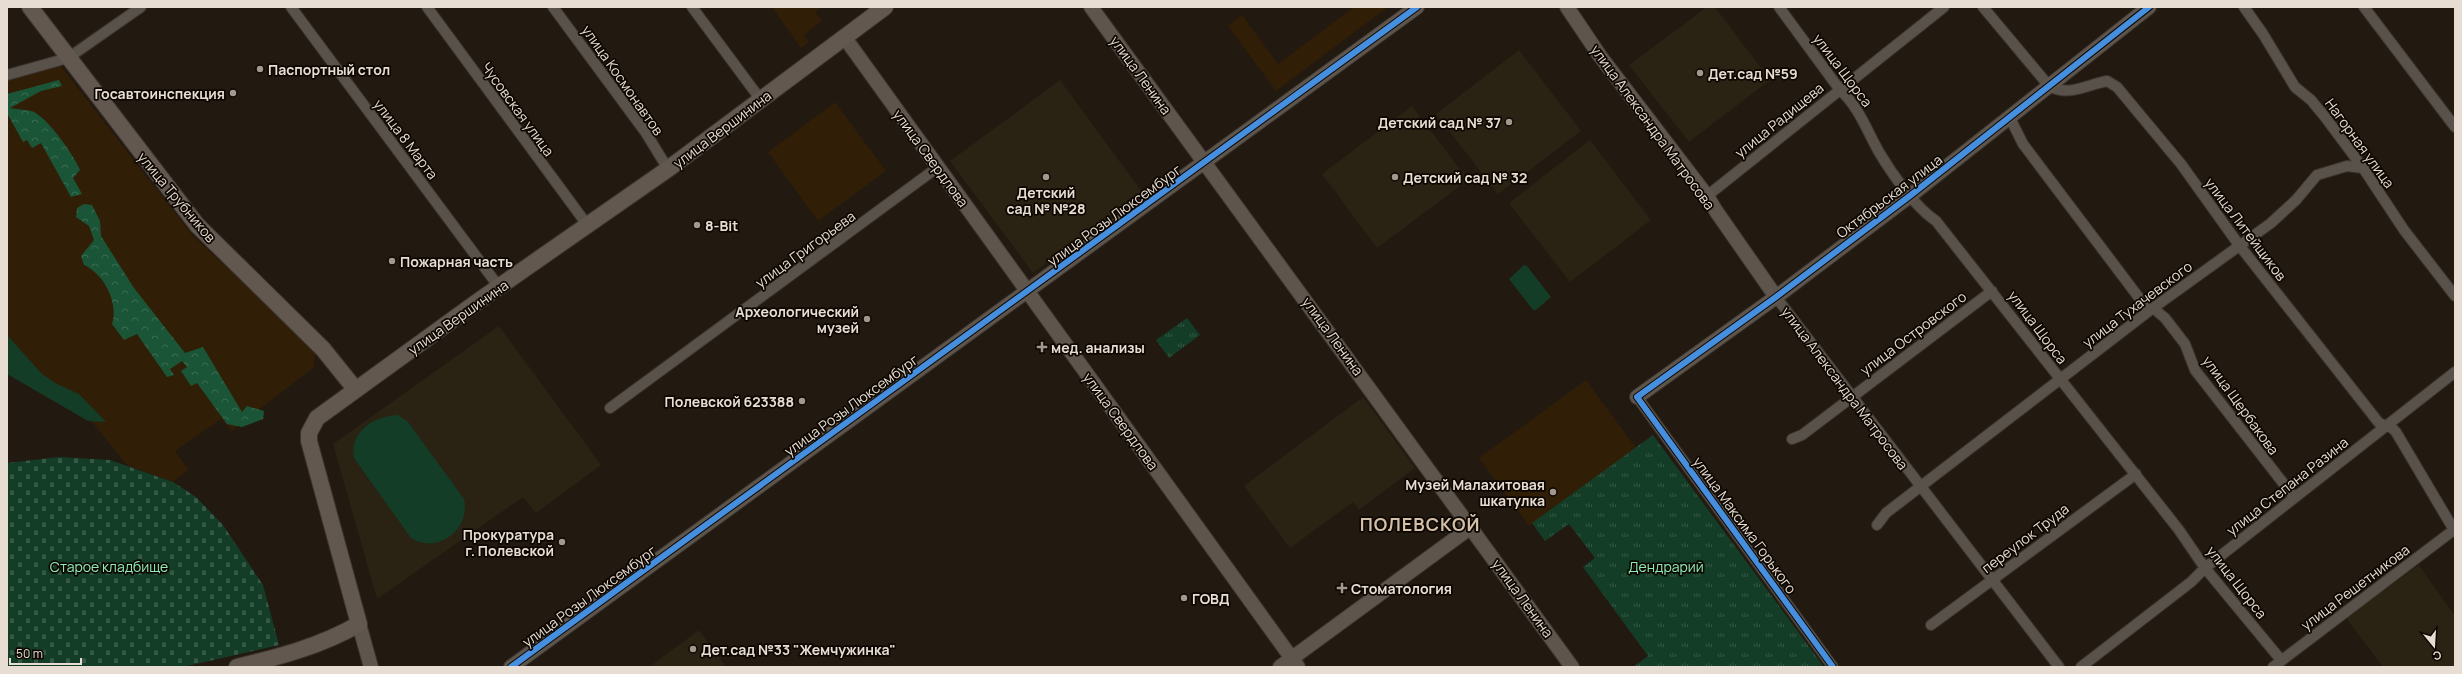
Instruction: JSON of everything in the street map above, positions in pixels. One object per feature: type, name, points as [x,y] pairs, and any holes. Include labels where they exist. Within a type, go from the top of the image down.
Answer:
[{"type":"main road","name":"улица Трубников","points":[[30,7],[197,225],[323,349],[356,390]]},
{"type":"main road","name":"улица Вершинина","points":[[359,624],[309,437],[318,418],[499,287],[668,169],[885,7]]},
{"type":"main road","points":[[237,667],[309,647],[344,633],[359,624]]},
{"type":"street","points":[[7,74],[68,58],[141,7]]},
{"type":"street","name":"улица 8 Марта","points":[[291,7],[499,287]]},
{"type":"street","name":"Чусовская улица","points":[[427,7],[588,226]]},
{"type":"street","name":"улица Космонавтов","points":[[553,7],[646,133],[668,169]]},
{"type":"street","points":[[692,7],[761,100]]},
{"type":"street","name":"улица Ленина","points":[[1091,7],[1572,667]]},
{"type":"street","name":"улица Розы Люксембург","points":[[511,667],[1206,163],[1417,7]]},
{"type":"street","name":"улица Александра Матросова","points":[[1567,7],[1600,56],[1707,196],[1776,297],[2059,667]]},
{"type":"street","name":"улица Щорса","points":[[1779,7],[1840,90],[1850,99],[1880,153],[1924,213],[1936,221],[1992,291],[2060,380],[2136,474],[2205,568],[2281,660]]},
{"type":"street","name":"улица Радищева","points":[[1707,196],[1944,7]]},
{"type":"street","points":[[1983,7],[2049,86]]},
{"type":"street","name":"Октябрьская улица","points":[[1637,397],[1776,297],[1911,195],[2149,7]]},
{"type":"street","name":"Нагорная улица","points":[[2244,7],[2264,34],[2295,88],[2311,100],[2363,168],[2404,230],[2455,296]]},
{"type":"street","points":[[2364,7],[2455,127]]},
{"type":"street","name":"улица Свердлова","points":[[845,38],[1295,663]]},
{"type":"street","name":"улица Литейщиков","points":[[2049,86],[2058,91],[2073,92],[2088,85],[2107,81],[2117,87],[2181,164],[2240,245],[2380,423],[2396,432],[2451,525],[2455,528]]},
{"type":"street","name":"улица Щербакова","points":[[2010,118],[2023,144],[2151,310],[2165,318],[2185,344],[2195,370],[2294,497]]},
{"type":"street","name":"улица Тухачевского","points":[[1876,525],[1886,513],[2151,310],[2271,223],[2296,200],[2317,175],[2347,166],[2363,168]]},
{"type":"street","name":"улица Григорьева","points":[[610,408],[938,167]]},
{"type":"street","name":"улица Островского","points":[[1792,439],[1802,435],[1992,291]]},
{"type":"street","name":"улица Степана Разина","points":[[2081,667],[2192,582],[2205,568],[2455,372]]},
{"type":"street","name":"улица Максима Горького","points":[[1637,397],[1833,667]]},
{"type":"street","name":"переулок Труда","points":[[1931,625],[2136,474]]},
{"type":"street","points":[[1280,667],[1295,663],[1471,527]]},
{"type":"street","name":"улица Решетникова","points":[[2272,667],[2455,528]]},
{"type":"street","name":"улица Вершинина","points":[[359,624],[371,667]]},
{"type":"shaded area","points":[[772,7],[822,7],[815,12],[822,21],[804,35],[809,42],[801,48]]},
{"type":"shaded area","points":[[1354,7],[1388,7],[1276,91],[1228,26],[1242,15],[1278,64]]},
{"type":"shaded area","name":"Дет.сад №59","points":[[1707,7],[1715,7],[1770,80],[1689,142],[1629,65]]},
{"type":"shaded area","name":"Детский сад № 37","points":[[1519,50],[1581,131],[1498,194],[1436,114]]},
{"type":"shaded area","points":[[60,65],[192,235],[315,350],[314,367],[232,431],[221,419],[175,451],[189,470],[173,482],[127,465],[87,416],[7,358],[7,77]]},
{"type":"shaded area","name":"Детский сад № №28","points":[[1060,80],[1142,192],[1033,273],[950,161]]},
{"type":"shaded area","points":[[835,102],[886,171],[818,221],[768,152]]},
{"type":"shaded area","name":"Детский сад № 32","points":[[1412,106],[1468,180],[1377,248],[1322,174]]},
{"type":"shaded area","name":"Детский сад № 32","points":[[1590,140],[1651,220],[1570,282],[1509,203]]},
{"type":"shaded area","points":[[499,326],[601,465],[536,513],[523,497],[377,599],[333,444]]},
{"type":"shaded area","points":[[1586,380],[1636,448],[1529,526],[1479,458]]},
{"type":"shaded area","points":[[1363,397],[1415,468],[1359,510],[1353,502],[1290,548],[1244,486]]},
{"type":"shaded area","points":[[2419,565],[2455,616],[2455,667],[2383,667],[2346,618]]},
{"type":"shaded area","name":"Дет.сад №33 \"Жемчужинка\"","points":[[699,630],[726,667],[649,667]]},
{"type":"green space","points":[[59,80],[62,86],[41,91],[10,108],[29,110],[40,116],[54,130],[67,147],[80,170],[73,178],[82,194],[71,197],[41,143],[32,148],[27,140],[23,142],[7,113],[7,94]]},
{"type":"green space","points":[[84,204],[92,205],[100,221],[101,236],[134,288],[185,353],[203,347],[242,412],[247,406],[264,411],[263,419],[242,427],[227,424],[197,383],[191,386],[181,371],[187,367],[182,361],[170,369],[174,375],[167,377],[137,334],[124,340],[112,324],[114,316],[113,307],[108,290],[98,275],[84,265],[81,256],[94,240],[89,226],[76,217],[77,208]]},
{"type":"green space","points":[[1524,265],[1527,266],[1551,297],[1536,310],[1533,310],[1509,279]]},
{"type":"green space","points":[[1187,318],[1200,335],[1169,358],[1156,340]]},
{"type":"green space","points":[[7,335],[42,374],[57,384],[79,394],[106,422],[88,421],[7,374]]},
{"type":"green space","points":[[398,415],[408,422],[464,499],[465,510],[462,520],[457,529],[450,536],[441,541],[432,543],[421,542],[411,538],[354,458],[353,449],[355,440],[365,427],[380,418]]},
{"type":"green space","name":"Дендрарий","points":[[1653,435],[1824,667],[1633,667],[1648,656],[1583,567],[1595,558],[1569,524],[1545,541],[1532,523]]},
{"type":"green space","name":"Старое кладбище","points":[[59,457],[110,460],[173,482],[196,497],[223,525],[263,585],[279,645],[183,667],[7,667],[7,463]]},
{"type":"cycle path","points":[[511,667],[1417,7]]},
{"type":"cycle path","points":[[1833,667],[1637,397],[1776,297],[1911,195],[2149,7]]},
{"type":"place","name":"Паспортный стол","points":[[260,69]]},
{"type":"place","name":"Дет.сад №59","points":[[1700,73]]},
{"type":"place","name":"Госавтоинспекция","points":[[233,93]]},
{"type":"place","name":"Детский сад № 37","points":[[1509,122]]},
{"type":"place","name":"Детский сад № №28","points":[[1046,177]]},
{"type":"place","name":"Детский сад № 32","points":[[1395,177]]},
{"type":"place","name":"8-Bit","points":[[697,225]]},
{"type":"place","name":"Пожарная часть","points":[[392,261]]},
{"type":"place","name":"Археологический музей","points":[[867,319]]},
{"type":"place","name":"мед. анализы","points":[[1042,347]]},
{"type":"place","name":"Полевской 623388","points":[[802,401]]},
{"type":"place","name":"Музей Малахитовая шкатулка","points":[[1553,492]]},
{"type":"place","name":"Прокуратура г. Полевской","points":[[562,542]]},
{"type":"place","name":"Стоматология","points":[[1342,588]]},
{"type":"place","name":"ГОВД","points":[[1184,598]]},
{"type":"place","name":"Дет.сад №33 \"Жемчужинка\"","points":[[693,649]]},
{"type":"district","name":"ПОЛЕВСКОЙ","points":[[1420,524]]}]
